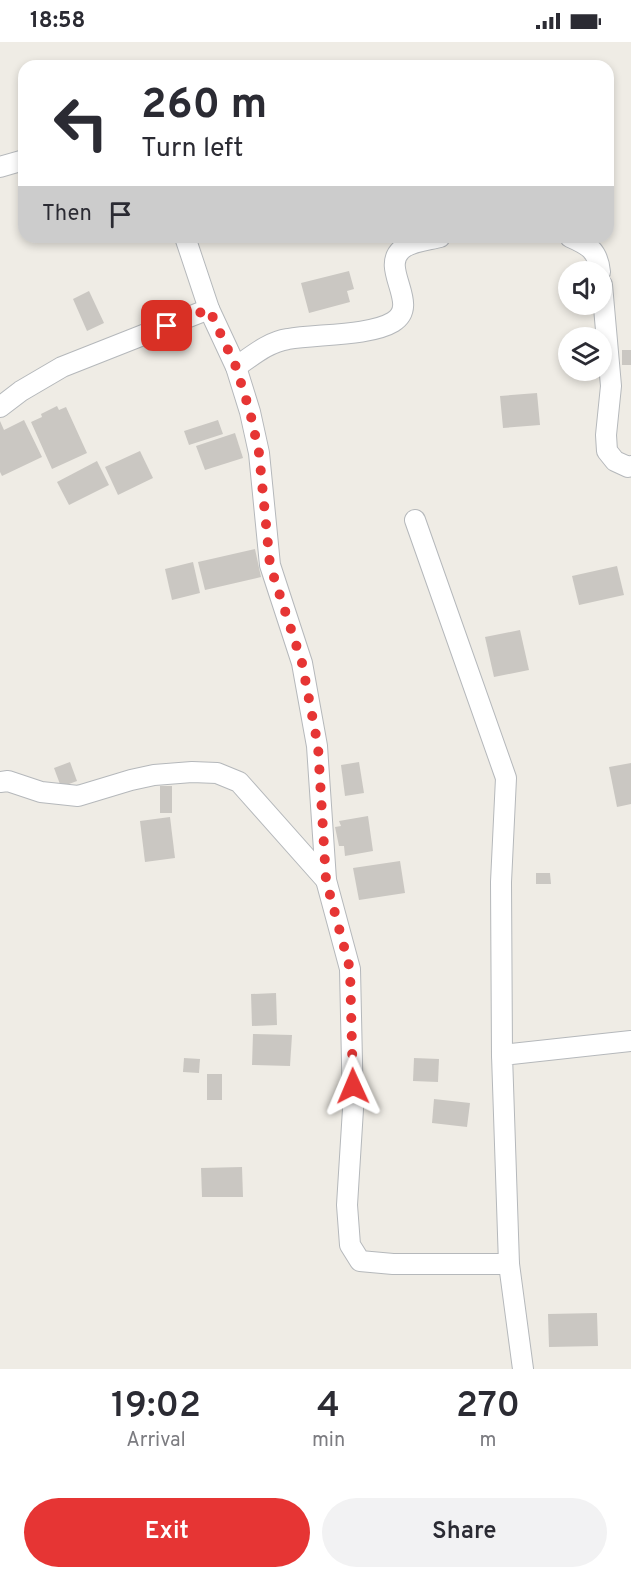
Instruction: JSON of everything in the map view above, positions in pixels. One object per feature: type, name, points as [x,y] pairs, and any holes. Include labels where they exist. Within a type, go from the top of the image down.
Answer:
[{"type":"street","points":[[0,167],[18,162]]},
{"type":"street","points":[[187,243],[209,309],[236,367],[250,412],[259,453],[270,565],[302,663],[318,746],[326,880],[350,969],[353,1109],[347,1205],[351,1245],[360,1261],[393,1264],[509,1264]]},
{"type":"street","points":[[236,367],[262,348],[286,339],[378,328],[395,321],[403,310],[403,295],[394,267],[395,260],[400,250],[416,243]]},
{"type":"street","points":[[583,243],[590,246],[598,261]]},
{"type":"street","points":[[0,407],[21,391],[62,367],[209,309]]},
{"type":"street","points":[[604,315],[610,386],[607,451],[615,461],[628,467],[631,466]]},
{"type":"street","points":[[415,520],[506,778],[501,882],[502,1055],[509,1264],[523,1369]]},
{"type":"street","points":[[0,782],[8,781],[41,792],[78,796],[154,775],[217,773],[239,782],[326,880]]},
{"type":"street","points":[[502,1055],[631,1041]]},
{"type":"building","points":[[349,271],[354,289],[347,291],[350,302],[309,313],[301,283]]},
{"type":"building","points":[[89,291],[104,323],[87,331],[73,299]]},
{"type":"building","points":[[622,350],[631,350],[631,365],[622,365]]},
{"type":"building","points":[[537,393],[540,425],[503,428],[500,396]]},
{"type":"building","points":[[57,406],[59,410],[66,407],[87,453],[52,469],[31,422]]},
{"type":"building","points":[[24,420],[42,457],[2,476],[0,472],[0,421],[4,430]]},
{"type":"building","points":[[218,420],[223,434],[189,445],[184,431]]},
{"type":"building","points":[[235,433],[243,458],[205,470],[196,446]]},
{"type":"building","points":[[140,451],[153,478],[118,495],[105,467]]},
{"type":"building","points":[[97,461],[109,485],[69,505],[57,482]]},
{"type":"building","points":[[255,549],[261,577],[205,590],[198,562]]},
{"type":"building","points":[[193,562],[200,593],[172,600],[165,569]]},
{"type":"building","points":[[617,566],[624,595],[579,605],[572,576]]},
{"type":"building","points":[[520,630],[529,670],[494,677],[485,637]]},
{"type":"building","points":[[70,762],[77,781],[61,787],[54,768]]},
{"type":"building","points":[[359,762],[364,793],[345,796],[341,765]]},
{"type":"building","points":[[631,763],[631,804],[617,807],[609,767]]},
{"type":"building","points":[[160,786],[172,786],[172,813],[160,813]]},
{"type":"building","points":[[368,816],[373,851],[345,856],[344,846],[339,846],[335,827],[341,826],[339,821]]},
{"type":"building","points":[[170,817],[175,858],[145,862],[140,821]]},
{"type":"building","points":[[400,861],[405,893],[359,900],[353,868]]},
{"type":"building","points":[[536,873],[550,873],[551,884],[536,884]]},
{"type":"building","points":[[276,993],[277,1025],[252,1026],[251,994]]},
{"type":"building","points":[[253,1034],[292,1035],[290,1066],[252,1065]]},
{"type":"building","points":[[184,1058],[200,1059],[199,1073],[183,1072]]},
{"type":"building","points":[[414,1058],[439,1059],[438,1082],[413,1081]]},
{"type":"building","points":[[207,1074],[222,1074],[222,1100],[207,1100]]},
{"type":"building","points":[[434,1099],[470,1103],[467,1127],[432,1123]]},
{"type":"building","points":[[242,1167],[243,1197],[202,1197],[201,1168]]},
{"type":"building","points":[[597,1313],[598,1346],[549,1347],[548,1314]]},
{"type":"route","points":[[167,326],[209,309],[236,367],[250,412],[259,453],[270,565],[302,663],[318,746],[326,880],[350,969],[353,1086]]}]
